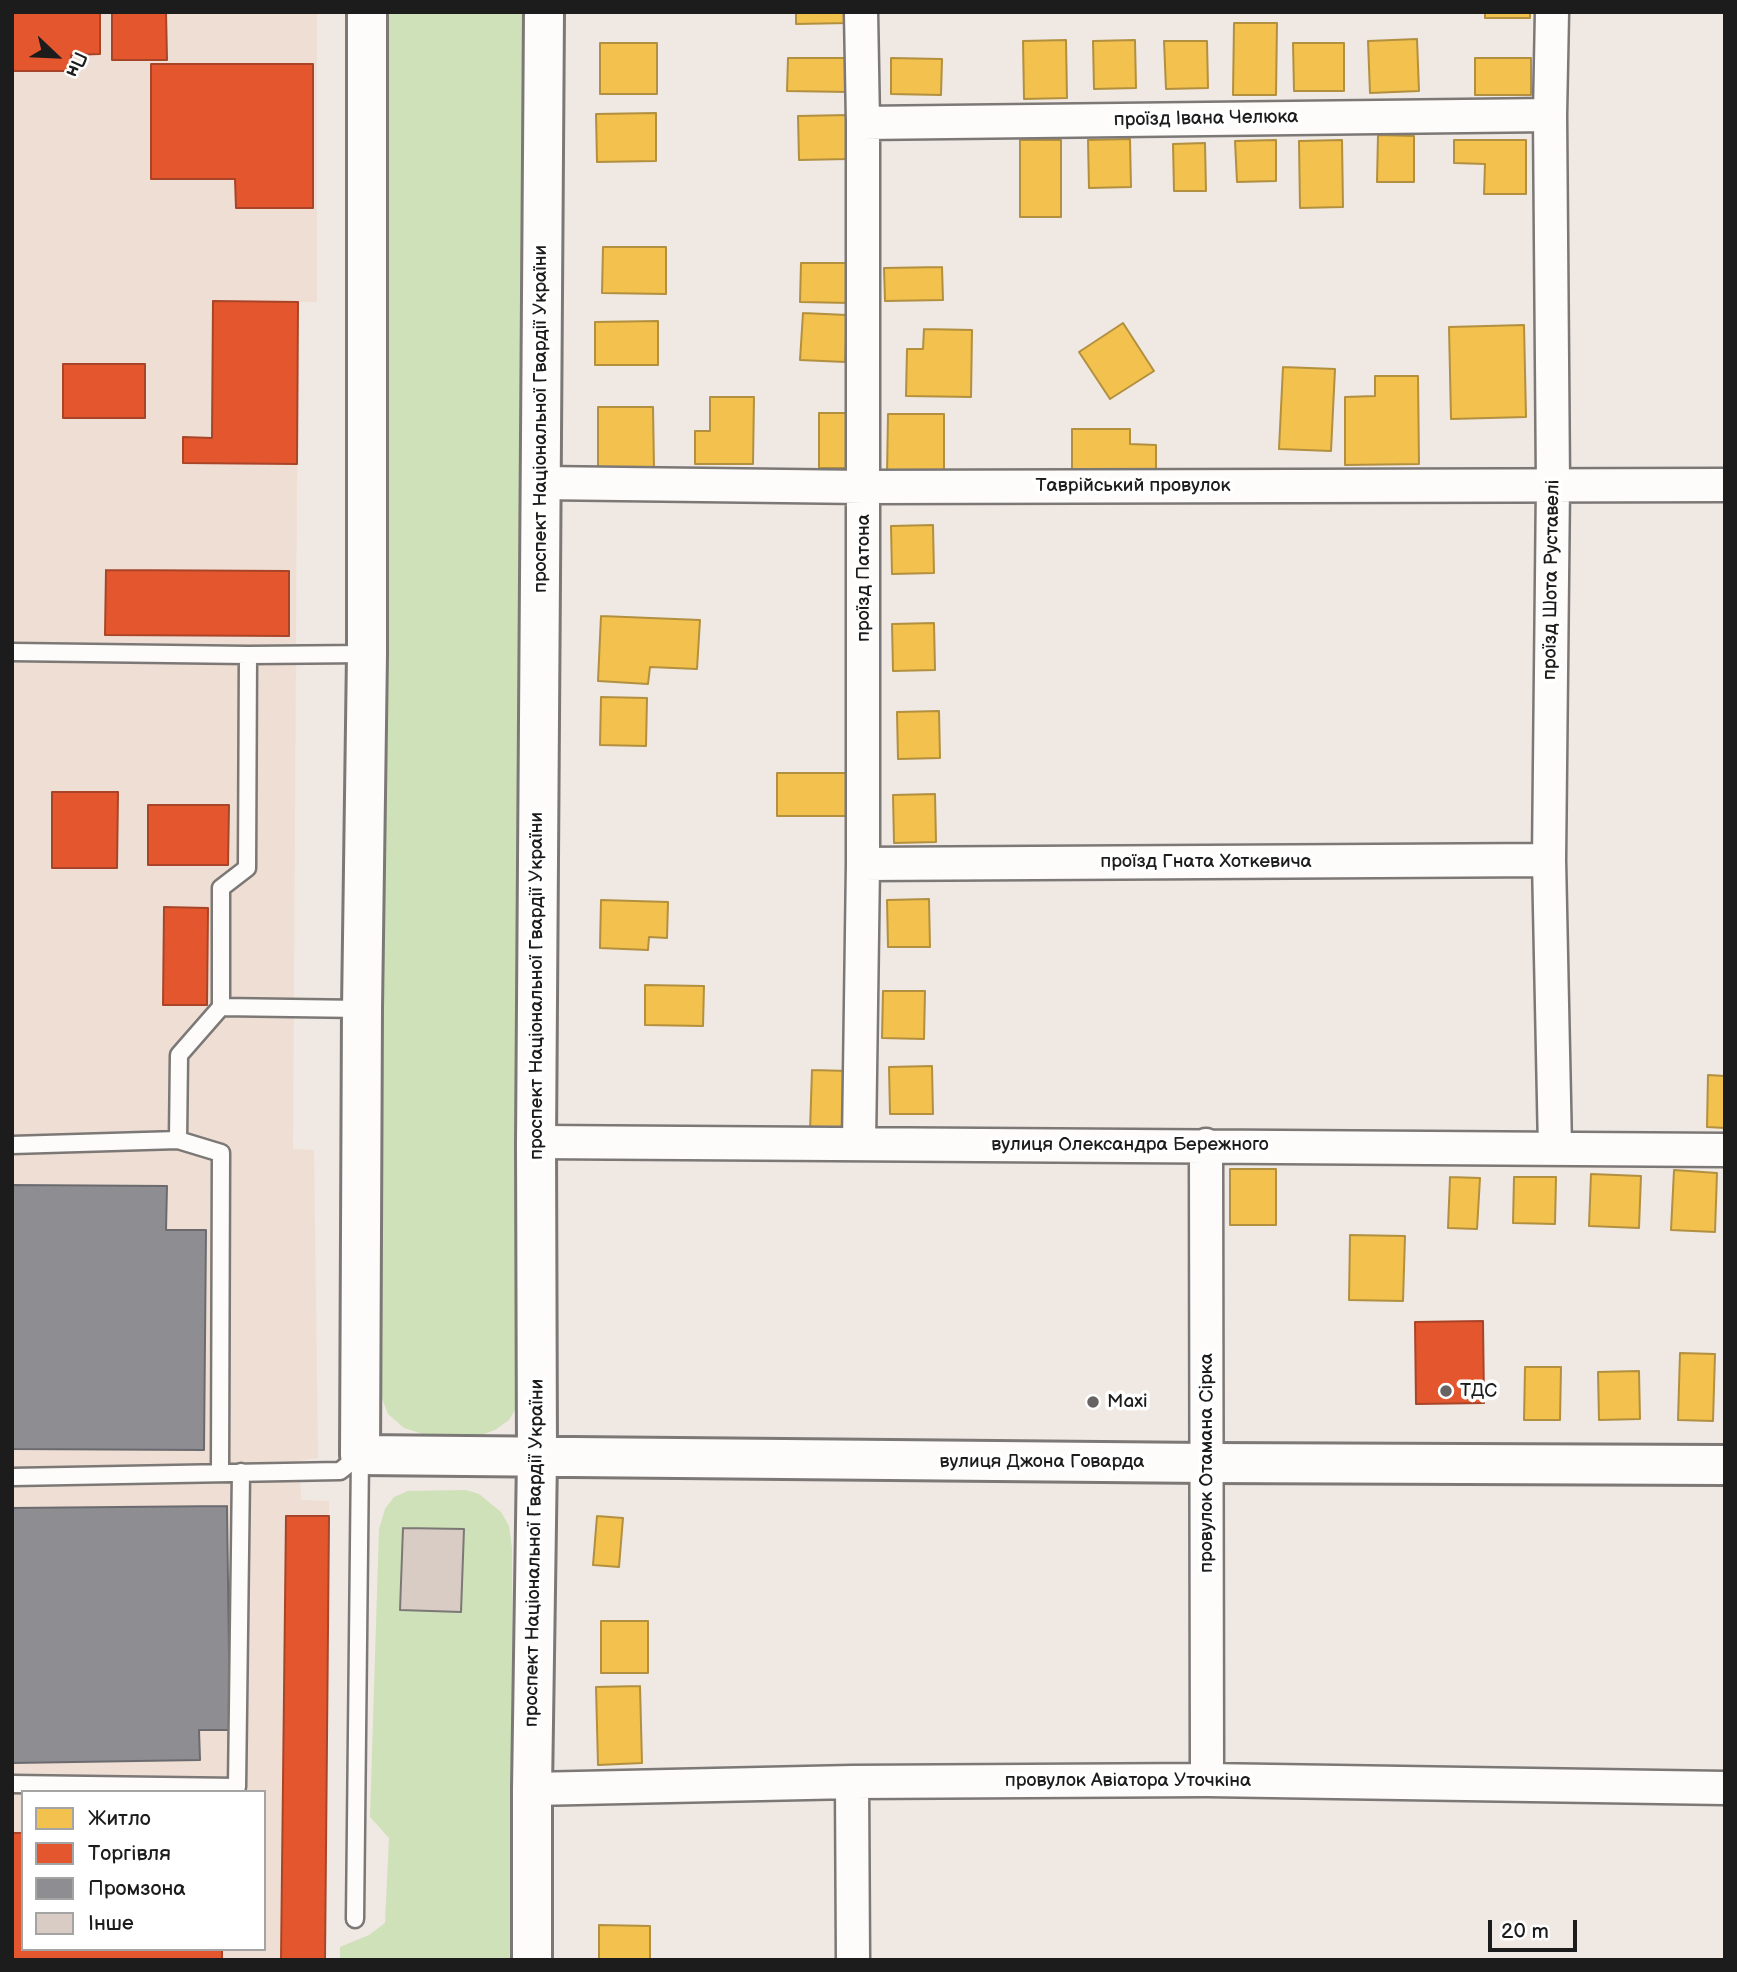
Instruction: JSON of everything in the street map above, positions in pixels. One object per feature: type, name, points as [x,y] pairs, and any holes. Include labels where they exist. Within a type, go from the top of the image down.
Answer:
[{"type":"street","points":[[360,1455],[367,654],[367,12]]},
{"type":"street","name":"проспект Національної Гвардії України","points":[[533,1960],[544,12]]},
{"type":"street","name":"проїзд Патона","points":[[859,1143],[864,487],[861,12]]},
{"type":"street","name":"проїзд Шота Руставелі","points":[[1552,12],[1550,115],[1553,484],[1549,860],[1555,1149]]},
{"type":"street","name":"проїзд Івана Челюка","points":[[863,123],[1550,115]]},
{"type":"street","name":"Таврійський провулок","points":[[541,482],[864,487],[1725,485]]},
{"type":"street","name":"проїзд Гната Хоткевича","points":[[863,864],[1549,860]]},
{"type":"street","name":"вулиця Олександра Бережного","points":[[536,1142],[1206,1144],[1725,1150]]},
{"type":"street","name":"провулок Отамана Сірка","points":[[1206,1144],[1207,1780]]},
{"type":"street","name":"вулиця Джона Говарда","points":[[360,1455],[1725,1465]]},
{"type":"street","name":"провулок Авіатора Уточкіна","points":[[532,1789],[1207,1780],[1725,1788]]},
{"type":"street","points":[[852,1783],[853,1960]]},
{"type":"lane","points":[[12,652],[367,654]]},
{"type":"lane","points":[[178,1140],[179,1055],[221,1007],[221,888],[247,869],[248,655]]},
{"type":"lane","points":[[221,1007],[362,1009]]},
{"type":"lane","points":[[12,1145],[178,1140],[221,1153],[220,1472]]},
{"type":"lane","points":[[12,1477],[341,1471],[360,1455]]},
{"type":"lane","points":[[355,1919],[360,1455]]},
{"type":"lane","points":[[12,1784],[237,1787],[241,1472]]},
{"type":"shaded area","points":[[12,12],[317,12],[317,302],[298,302],[293,1149],[314,1150],[318,1458],[299,1461],[301,1500],[329,1501],[325,1960],[12,1960]]},
{"type":"green space","points":[[382,12],[527,12],[519,1404],[509,1420],[495,1430],[476,1437],[426,1435],[404,1428],[388,1414],[381,1396]]},
{"type":"green space","points":[[466,1490],[479,1494],[501,1512],[509,1526],[512,1548],[515,1960],[340,1960],[340,1947],[369,1935],[385,1923],[389,1838],[370,1817],[379,1529],[385,1509],[394,1497],[408,1491]]},
{"type":"building: Житло","points":[[796,12],[847,12],[848,23],[796,24]]},
{"type":"building: Житло","points":[[1485,12],[1530,12],[1530,18],[1485,18]]},
{"type":"building: Житло","points":[[1234,23],[1277,23],[1276,95],[1233,95]]},
{"type":"building: Житло","points":[[1417,39],[1419,91],[1370,93],[1368,41]]},
{"type":"building: Житло","points":[[1066,40],[1067,98],[1024,99],[1023,41]]},
{"type":"building: Житло","points":[[1135,40],[1136,88],[1094,89],[1093,41]]},
{"type":"building: Житло","points":[[1164,41],[1207,41],[1208,88],[1166,89]]},
{"type":"building: Житло","points":[[600,43],[657,43],[657,94],[600,94]]},
{"type":"building: Житло","points":[[1293,43],[1344,43],[1344,91],[1294,91]]},
{"type":"building: Житло","points":[[788,58],[849,58],[848,92],[787,91]]},
{"type":"building: Житло","points":[[891,58],[942,59],[941,95],[891,94]]},
{"type":"building: Житло","points":[[1475,58],[1531,58],[1531,95],[1475,95]]},
{"type":"building: Житло","points":[[656,113],[656,161],[597,162],[596,114]]},
{"type":"building: Житло","points":[[848,115],[848,159],[799,160],[798,116]]},
{"type":"building: Житло","points":[[1378,135],[1414,136],[1414,182],[1377,182]]},
{"type":"building: Житло","points":[[1130,139],[1131,187],[1089,188],[1088,140]]},
{"type":"building: Житло","points":[[1020,140],[1061,140],[1061,217],[1020,217]]},
{"type":"building: Житло","points":[[1276,140],[1276,181],[1237,182],[1235,141]]},
{"type":"building: Житло","points":[[1342,140],[1343,207],[1300,208],[1299,141]]},
{"type":"building: Житло","points":[[1454,140],[1526,140],[1526,194],[1484,194],[1485,164],[1454,163]]},
{"type":"building: Житло","points":[[1205,143],[1206,191],[1174,191],[1173,144]]},
{"type":"building: Житло","points":[[603,247],[666,247],[666,294],[602,293]]},
{"type":"building: Житло","points":[[801,263],[851,263],[850,303],[800,302]]},
{"type":"building: Житло","points":[[942,267],[943,300],[885,301],[884,268]]},
{"type":"building: Житло","points":[[803,313],[847,315],[845,362],[800,360]]},
{"type":"building: Житло","points":[[658,321],[658,365],[595,365],[595,322]]},
{"type":"building: Житло","points":[[1123,323],[1154,371],[1110,399],[1079,352]]},
{"type":"building: Житло","points":[[1524,325],[1526,417],[1451,419],[1449,327]]},
{"type":"building: Житло","points":[[924,329],[972,330],[971,397],[906,396],[907,349],[923,349]]},
{"type":"building: Житло","points":[[1283,367],[1335,369],[1331,451],[1279,449]]},
{"type":"building: Житло","points":[[1375,376],[1418,376],[1419,464],[1345,465],[1345,397],[1375,396]]},
{"type":"building: Житло","points":[[710,397],[754,397],[753,464],[695,464],[695,431],[710,431]]},
{"type":"building: Житло","points":[[598,407],[653,407],[654,469],[598,469]]},
{"type":"building: Житло","points":[[819,413],[848,413],[847,468],[819,468]]},
{"type":"building: Житло","points":[[888,414],[944,414],[944,475],[887,475]]},
{"type":"building: Житло","points":[[1072,429],[1130,429],[1130,444],[1156,445],[1156,476],[1072,476]]},
{"type":"building: Житло","points":[[933,525],[934,573],[892,574],[891,526]]},
{"type":"building: Житло","points":[[601,616],[700,620],[697,669],[650,667],[648,684],[598,681]]},
{"type":"building: Житло","points":[[934,623],[935,670],[893,671],[892,624]]},
{"type":"building: Житло","points":[[601,697],[647,698],[646,746],[600,745]]},
{"type":"building: Житло","points":[[939,711],[940,758],[898,759],[897,712]]},
{"type":"building: Житло","points":[[777,773],[847,773],[847,816],[777,816]]},
{"type":"building: Житло","points":[[935,794],[936,842],[894,843],[893,795]]},
{"type":"building: Житло","points":[[929,899],[930,947],[888,947],[887,900]]},
{"type":"building: Житло","points":[[601,900],[668,902],[667,938],[649,937],[648,950],[600,948]]},
{"type":"building: Житло","points":[[645,985],[704,986],[703,1026],[645,1025]]},
{"type":"building: Житло","points":[[883,991],[925,991],[924,1039],[882,1038]]},
{"type":"building: Житло","points":[[932,1066],[933,1114],[890,1114],[889,1067]]},
{"type":"building: Житло","points":[[812,1070],[848,1071],[846,1132],[810,1131]]},
{"type":"building: Житло","points":[[1708,1075],[1725,1076],[1725,1128],[1707,1127]]},
{"type":"building: Житло","points":[[1230,1169],[1276,1169],[1276,1225],[1230,1225]]},
{"type":"building: Житло","points":[[1674,1170],[1717,1173],[1715,1232],[1671,1230]]},
{"type":"building: Житло","points":[[1591,1174],[1641,1176],[1639,1228],[1589,1226]]},
{"type":"building: Житло","points":[[1450,1177],[1480,1178],[1477,1229],[1448,1228]]},
{"type":"building: Житло","points":[[1514,1177],[1556,1177],[1555,1224],[1513,1223]]},
{"type":"building: Житло","points":[[1350,1235],[1405,1236],[1403,1301],[1349,1300]]},
{"type":"building: Житло","points":[[1680,1353],[1715,1354],[1713,1421],[1678,1420]]},
{"type":"building: Житло","points":[[1525,1367],[1561,1367],[1560,1420],[1524,1420]]},
{"type":"building: Житло","points":[[1639,1371],[1640,1419],[1599,1420],[1598,1372]]},
{"type":"building: Житло","points":[[597,1516],[623,1518],[619,1567],[593,1565]]},
{"type":"building: Житло","points":[[601,1621],[648,1621],[648,1673],[601,1673]]},
{"type":"building: Житло","points":[[640,1686],[642,1763],[598,1765],[596,1687]]},
{"type":"building: Житло","points":[[599,1925],[650,1926],[650,1960],[599,1960]]},
{"type":"building: Торгівля","points":[[12,12],[100,12],[100,54],[71,55],[71,71],[12,71]]},
{"type":"building: Торгівля","points":[[112,12],[166,12],[167,60],[112,60]]},
{"type":"building: Торгівля","points":[[151,64],[313,64],[313,208],[236,208],[235,179],[151,179]]},
{"type":"building: Торгівля","points":[[213,301],[298,302],[297,464],[183,463],[183,437],[212,438]]},
{"type":"building: Торгівля","points":[[63,364],[145,364],[145,418],[63,418]]},
{"type":"building: Торгівля","points":[[106,570],[289,571],[289,636],[105,635]]},
{"type":"building: Торгівля","points":[[52,792],[118,792],[117,868],[52,868]]},
{"type":"building: Торгівля","points":[[148,805],[229,805],[228,865],[148,865]]},
{"type":"building: Торгівля","points":[[164,907],[208,908],[207,1005],[163,1005]]},
{"type":"building: Торгівля","points":[[1483,1321],[1484,1403],[1416,1404],[1415,1322]]},
{"type":"building: Торгівля","points":[[286,1516],[329,1516],[325,1960],[281,1960]]},
{"type":"building: Торгівля","points":[[12,1833],[21,1833],[21,1951],[222,1951],[222,1960],[12,1960]]},
{"type":"building: Промзона","points":[[12,1185],[167,1186],[166,1230],[206,1230],[204,1450],[12,1449]]},
{"type":"building: Промзона","points":[[227,1506],[230,1730],[199,1730],[200,1760],[12,1763],[12,1508]]},
{"type":"building: Інше","points":[[403,1528],[464,1529],[461,1612],[400,1610]]},
{"type":"place","name":"ТДС","points":[[1446,1391]]},
{"type":"place","name":"Maxi","points":[[1093,1402]]}]
